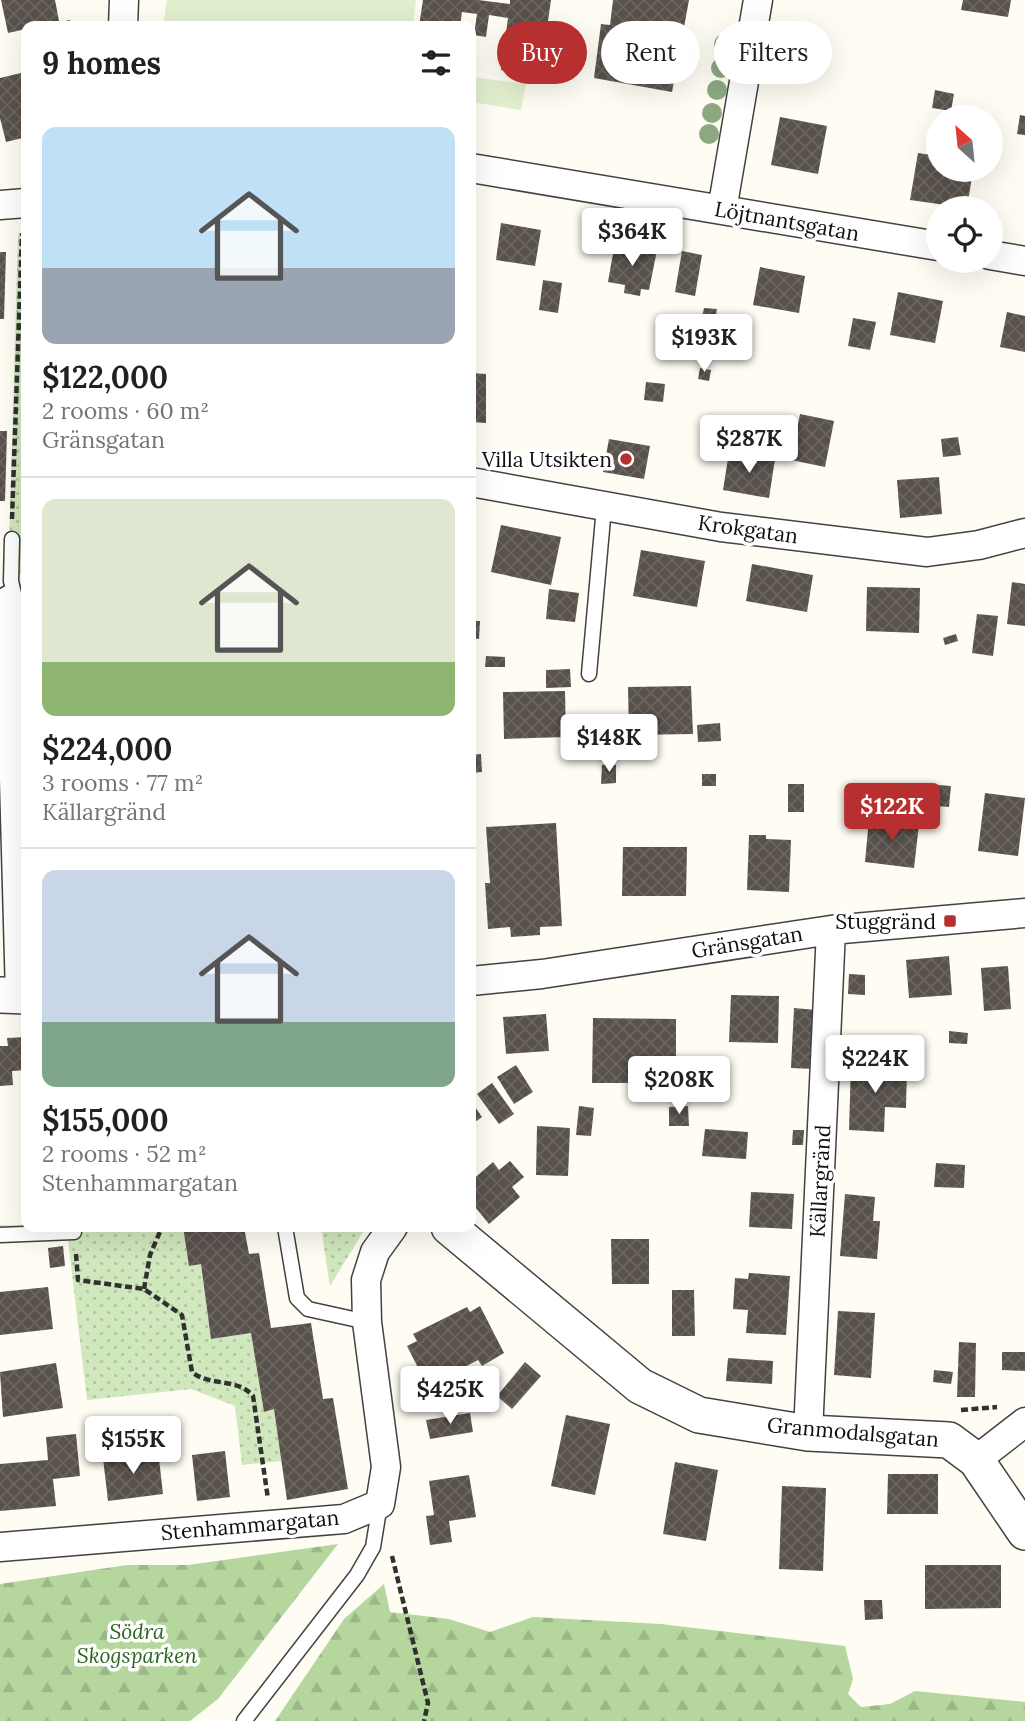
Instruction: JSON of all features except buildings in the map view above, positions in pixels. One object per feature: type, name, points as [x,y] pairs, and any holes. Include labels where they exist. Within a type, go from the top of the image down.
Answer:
[{"type":"street","points":[[123,21],[124,0]]},
{"type":"street","points":[[722,210],[758,0]]},
{"type":"street","name":"Löjtnantsgatan","points":[[476,169],[926,244]]},
{"type":"street","points":[[0,205],[21,203]]},
{"type":"street","points":[[1003,257],[1025,261]]},
{"type":"street","name":"Krokgatan","points":[[476,483],[720,527],[927,552],[979,545],[1025,533]]},
{"type":"street","points":[[13,598],[15,995]]},
{"type":"street","name":"Gränsgatan","points":[[476,981],[542,974],[831,930],[1025,913]]},
{"type":"street","name":"Källargränd","points":[[808,1433],[831,930]]},
{"type":"street","points":[[380,1504],[386,1467],[367,1322],[366,1280],[375,1252],[389,1232]]},
{"type":"street","name":"Granmodalsgatan","points":[[455,1232],[640,1386],[699,1415],[808,1433],[949,1440],[976,1460],[1025,1532]]},
{"type":"street","points":[[976,1460],[1025,1422]]},
{"type":"street","name":"Stenhammargatan","points":[[0,1546],[344,1518],[380,1504]]},
{"type":"lane","points":[[589,674],[604,506]]},
{"type":"lane","points":[[12,539],[13,598]]},
{"type":"lane","points":[[0,1235],[36,1232]]},
{"type":"lane","points":[[286,1232],[297,1298],[308,1309],[367,1322]]},
{"type":"lane","points":[[244,1721],[357,1574],[373,1546],[380,1504]]},
{"type":"path","points":[[12,539],[21,264]]},
{"type":"path","points":[[73,1232],[78,1280],[144,1289],[182,1315],[192,1372],[199,1377],[246,1388],[253,1396],[263,1463]]},
{"type":"path","points":[[144,1289],[150,1255],[160,1232]]},
{"type":"path","points":[[955,1410],[1000,1407]]},
{"type":"path","points":[[380,1504],[428,1703],[424,1721]]},
{"type":"green space","points":[[167,0],[416,0],[414,21],[164,21]]},
{"type":"green space","points":[[476,78],[497,80],[497,84],[526,84],[521,110],[476,103]]},
{"type":"green space","points":[[18,235],[21,235],[21,574],[8,582]]},
{"type":"green space","points":[[0,1225],[21,1225],[21,1232],[184,1232],[189,1266],[201,1264],[211,1339],[251,1333],[264,1411],[274,1409],[282,1461],[242,1465],[235,1406],[191,1389],[87,1400],[68,1240],[0,1243]]},
{"type":"green space","points":[[322,1232],[363,1232],[330,1286]]},
{"type":"green space","name":"Södra Skogsparken","points":[[338,1544],[218,1699],[190,1721],[0,1721],[0,1584],[127,1565],[188,1565]]},
{"type":"green space","points":[[384,1584],[390,1612],[449,1619],[490,1632],[533,1617],[661,1624],[845,1646],[853,1679],[848,1694],[861,1707],[890,1704],[915,1691],[1025,1702],[1025,1721],[275,1721],[344,1619]]},
{"type":"place","name":"Villa Utsikten","points":[[626,459]]},
{"type":"place","name":"Stuggränd","points":[[950,921]]}]
